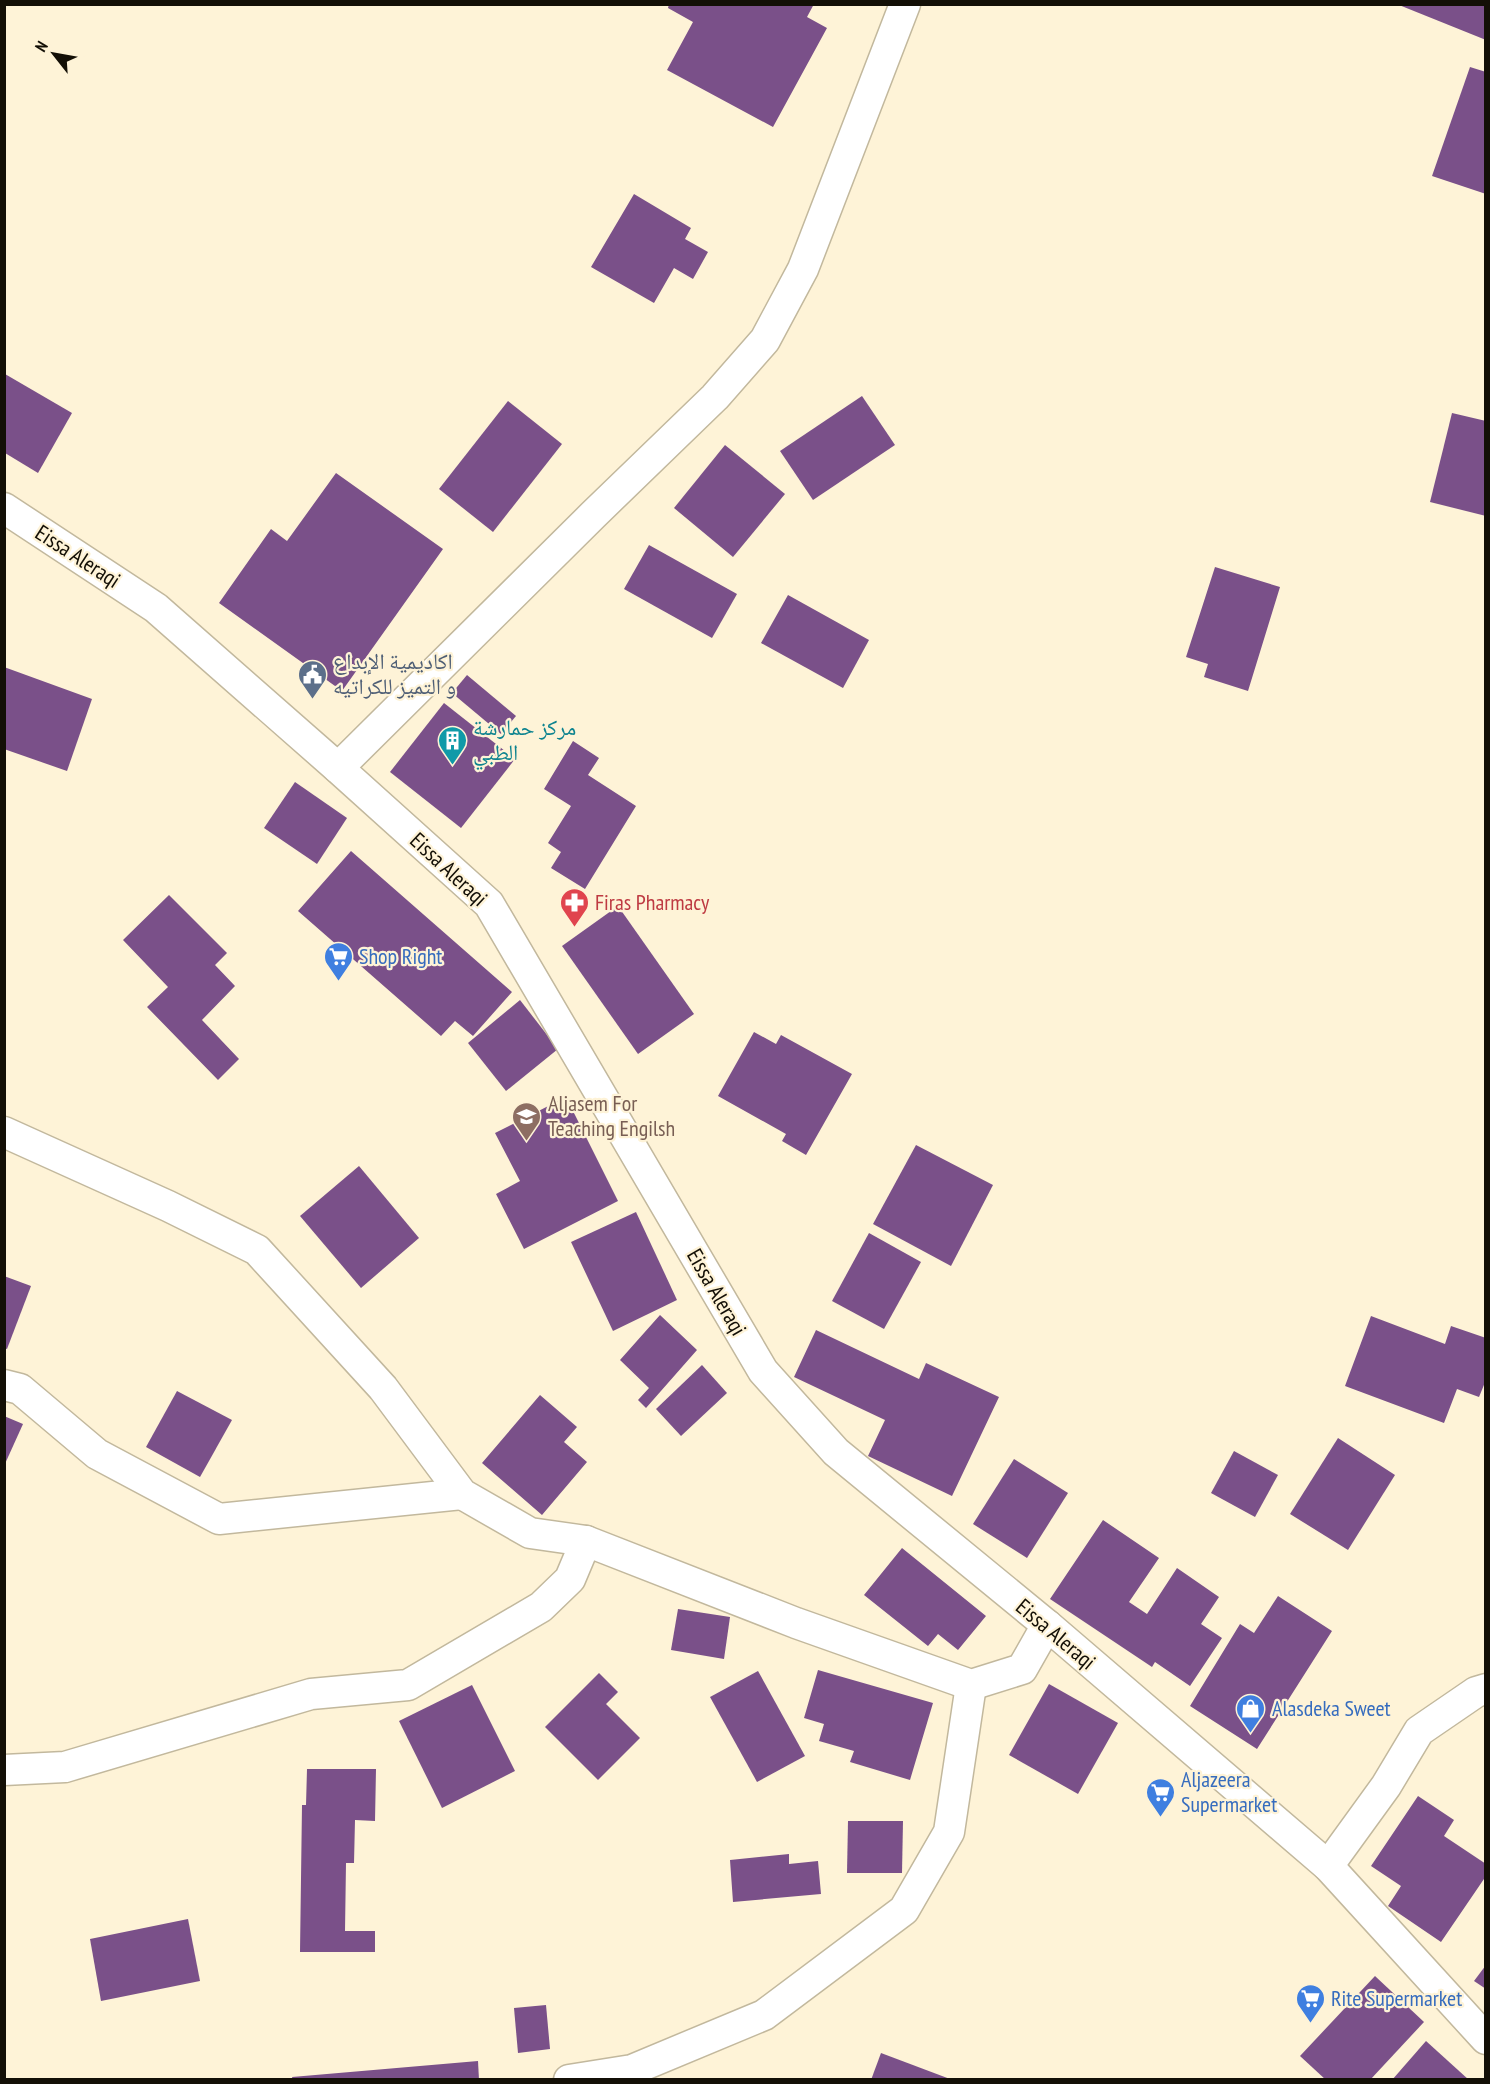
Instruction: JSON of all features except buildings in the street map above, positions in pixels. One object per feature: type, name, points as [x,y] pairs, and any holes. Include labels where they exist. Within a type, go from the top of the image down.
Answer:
[{"type":"street","points":[[338,768],[715,397],[765,340],[803,269],[905,4]]},
{"type":"street","name":"Eissa Aleraqi","points":[[4,508],[156,608],[489,904],[763,1371],[836,1452],[1047,1625],[1329,1866],[1485,2039]]},
{"type":"street","points":[[4,1132],[168,1206],[257,1250],[383,1388],[462,1494],[530,1533],[586,1541],[796,1623],[971,1685],[1022,1669],[1047,1625]]},
{"type":"street","points":[[4,1385],[20,1389],[97,1454],[219,1519],[462,1494]]},
{"type":"street","points":[[4,1770],[65,1767],[311,1694],[408,1685],[541,1607],[570,1579],[586,1541]]},
{"type":"street","points":[[569,2079],[632,2070],[764,2015],[904,1910],[949,1832],[971,1685]]},
{"type":"street","points":[[1329,1866],[1386,1786],[1419,1731],[1476,1692],[1485,1689]]},
{"type":"place","name":"اكاديمية الإبداع و التميز للكراتيه","points":[[312,700]]},
{"type":"place","name":"مركز حمارشة الطبي","points":[[452,766]]},
{"type":"place","name":"Firas Pharmacy","points":[[574,928]]},
{"type":"place","name":"Shop Right","points":[[338,982]]},
{"type":"place","name":"Aljasem For Teaching Engilsh","points":[[527,1142]]},
{"type":"place","name":"Alasdeka Sweet","points":[[1251,1734]]},
{"type":"place","name":"Aljazeera Supermarket","points":[[1160,1818]]},
{"type":"place","name":"Rite Supermarket","points":[[1310,2024]]}]
